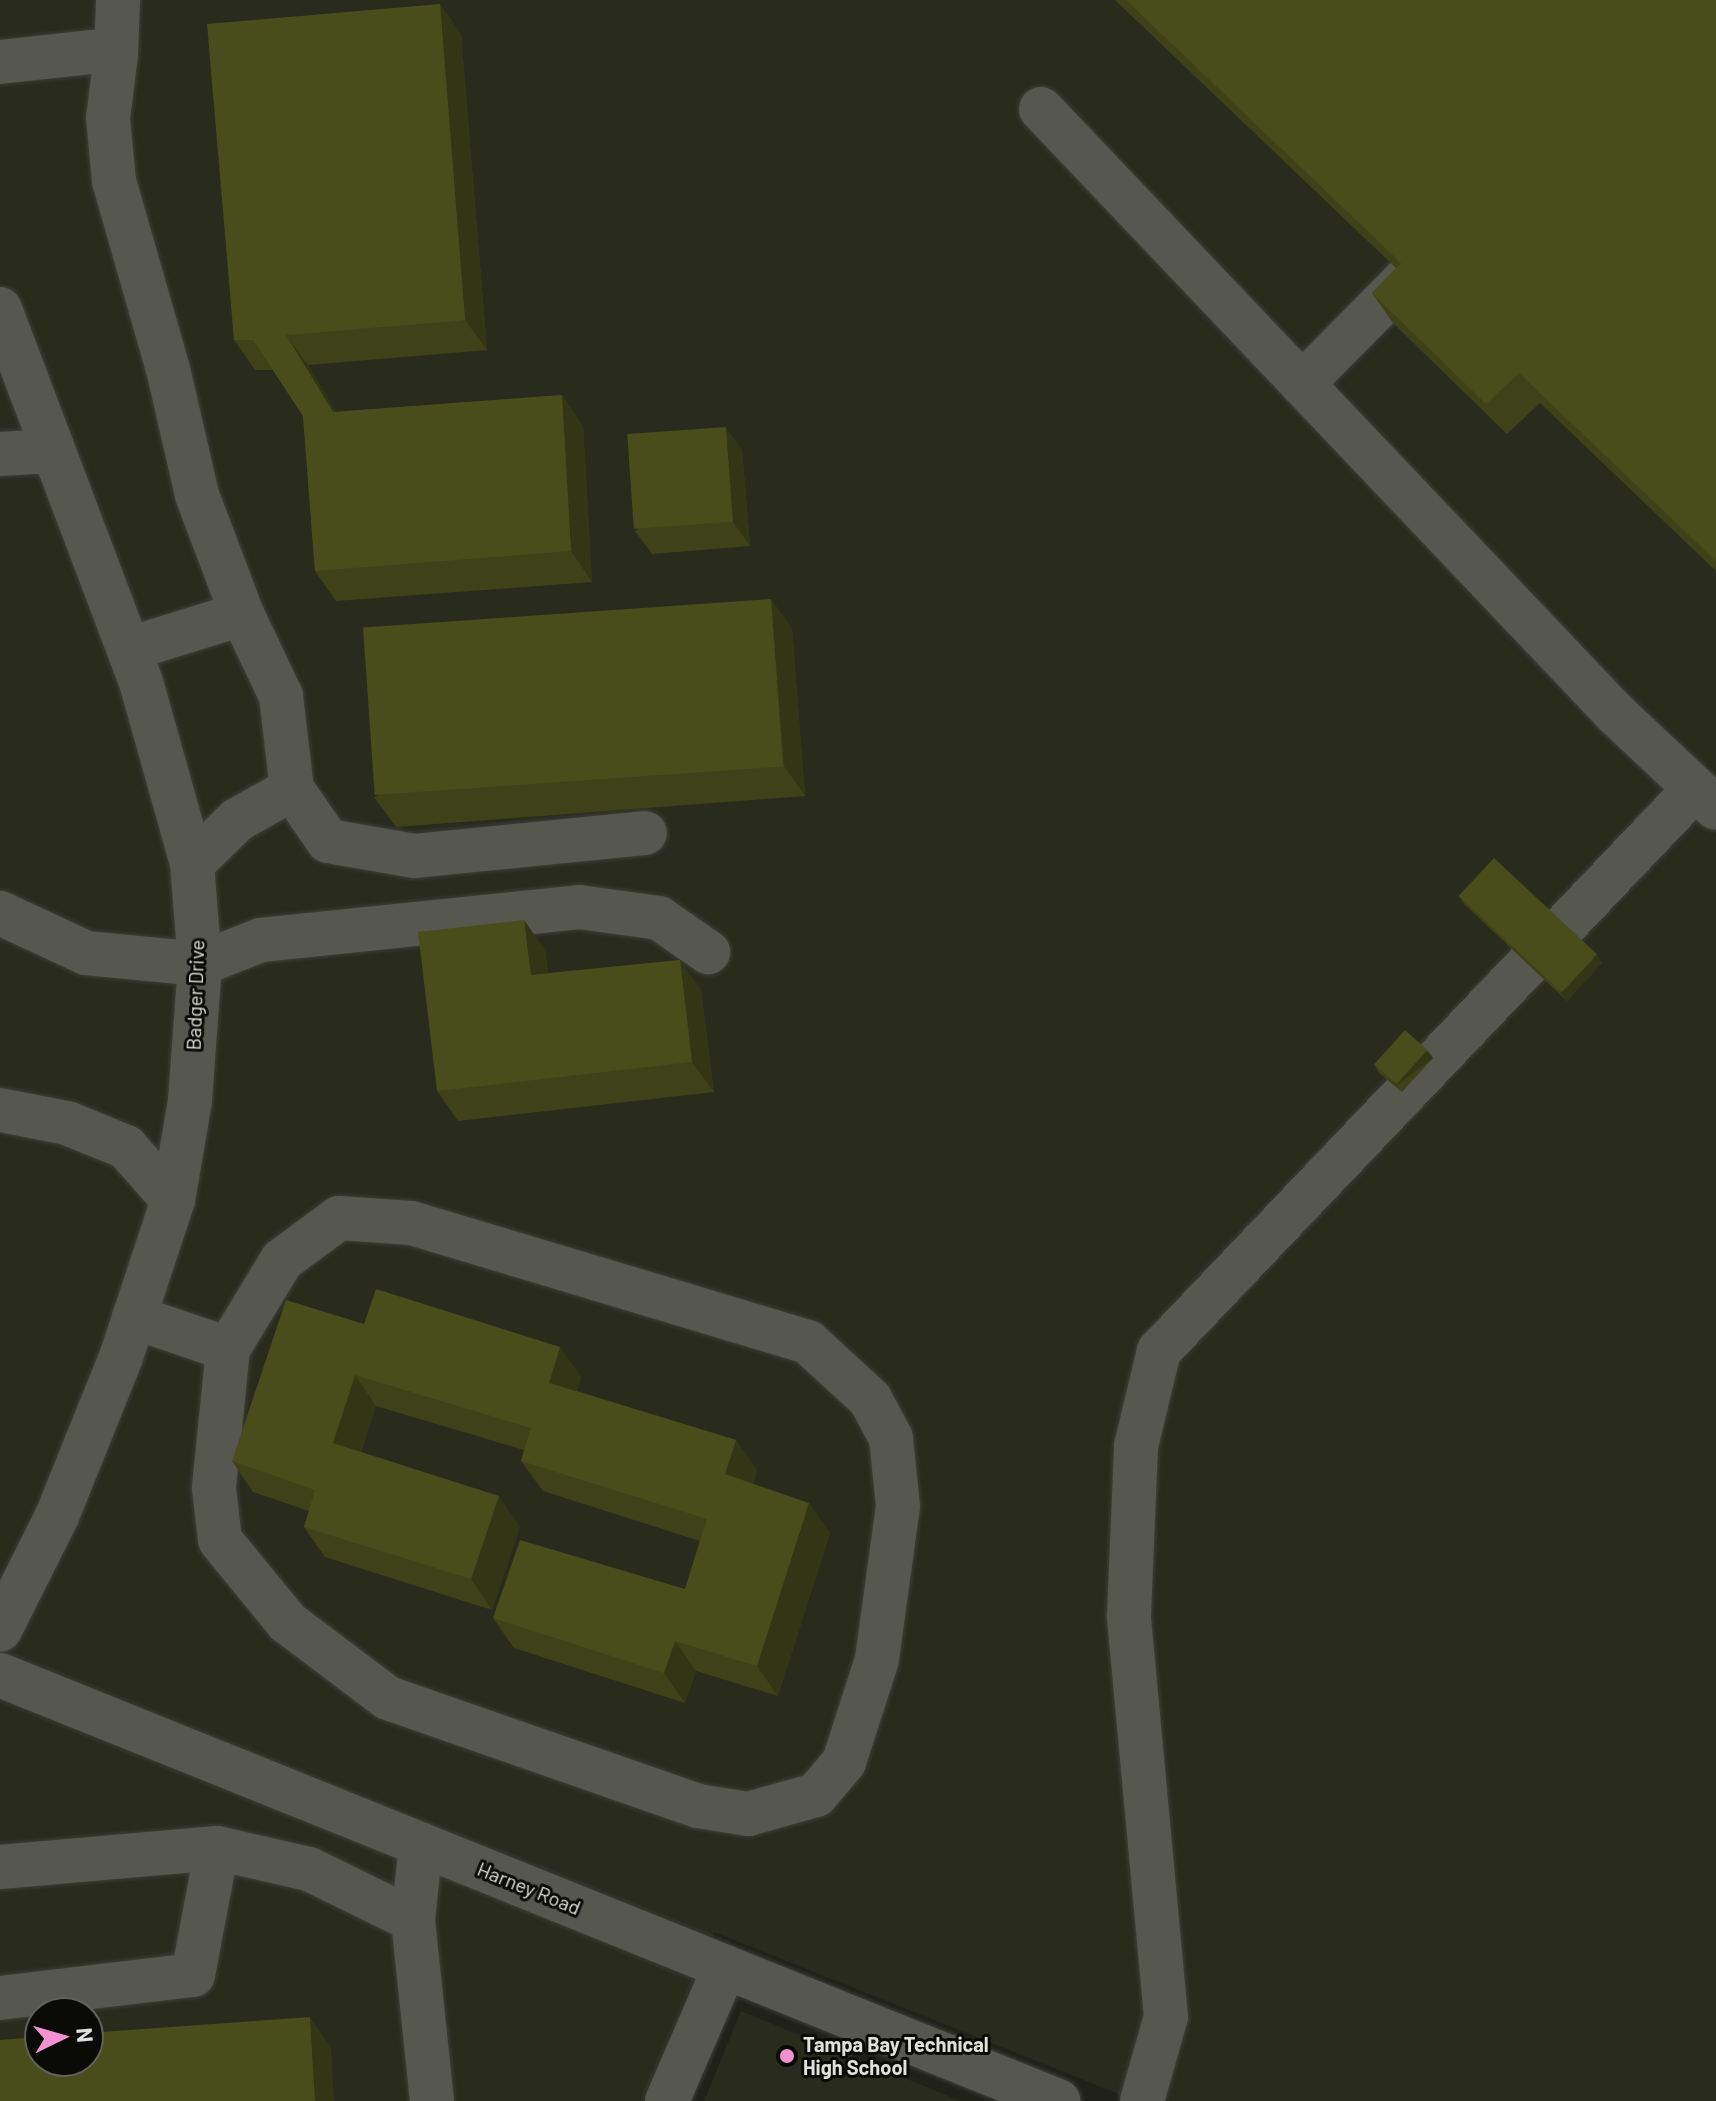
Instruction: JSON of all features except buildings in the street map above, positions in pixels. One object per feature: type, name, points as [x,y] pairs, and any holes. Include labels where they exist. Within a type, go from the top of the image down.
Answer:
[{"type":"street","points":[[118,0],[116,55],[108,118],[114,181],[168,369],[197,495],[242,614],[281,696],[292,789],[328,841],[415,856],[645,833]]},
{"type":"street","points":[[0,62],[92,52],[116,55]]},
{"type":"street","points":[[1041,109],[1616,714],[1706,799],[1159,1351],[1136,1446],[1129,1615],[1166,2017],[1142,2101]]},
{"type":"street","points":[[1302,384],[1407,278]]},
{"type":"street","name":"Badger Drive","points":[[0,309],[129,649],[192,864],[200,964],[190,1101],[173,1200],[134,1317],[57,1516],[0,1630]]},
{"type":"street","points":[[0,454],[53,451]]},
{"type":"street","points":[[129,649],[242,614]]},
{"type":"street","points":[[192,864],[237,820],[292,789]]},
{"type":"street","points":[[0,913],[86,953],[200,964],[261,940],[579,907],[659,918],[708,952]]},
{"type":"street","points":[[0,1110],[67,1123],[126,1147],[173,1200]]},
{"type":"street","points":[[339,1218],[411,1223],[808,1342],[870,1399],[891,1438],[898,1506],[877,1659],[844,1762],[816,1795],[748,1814],[698,1806],[388,1698],[287,1622],[220,1540],[214,1488],[228,1349],[282,1260],[339,1218]]},
{"type":"street","points":[[134,1317],[228,1349]]},
{"type":"street","name":"Harney Road","points":[[0,1675],[725,1967],[1013,2093],[1058,2101]]},
{"type":"street","points":[[421,1844],[413,1920],[432,2101]]},
{"type":"street","points":[[0,1867],[217,1848],[309,1869],[413,1920]]},
{"type":"street","points":[[0,1998],[193,1975],[217,1848]]},
{"type":"street","points":[[667,2101],[725,1967]]},
{"type":"shaded area","points":[[0,0],[1716,0],[1716,2101],[1136,2101],[714,1932],[642,2101],[0,2101]]},
{"type":"shaded area","name":"Tampa Bay Technical High School","points":[[741,2011],[961,2101],[704,2101]]},
{"type":"place","name":"Tampa Bay Technical High School","points":[[787,2056]]}]
